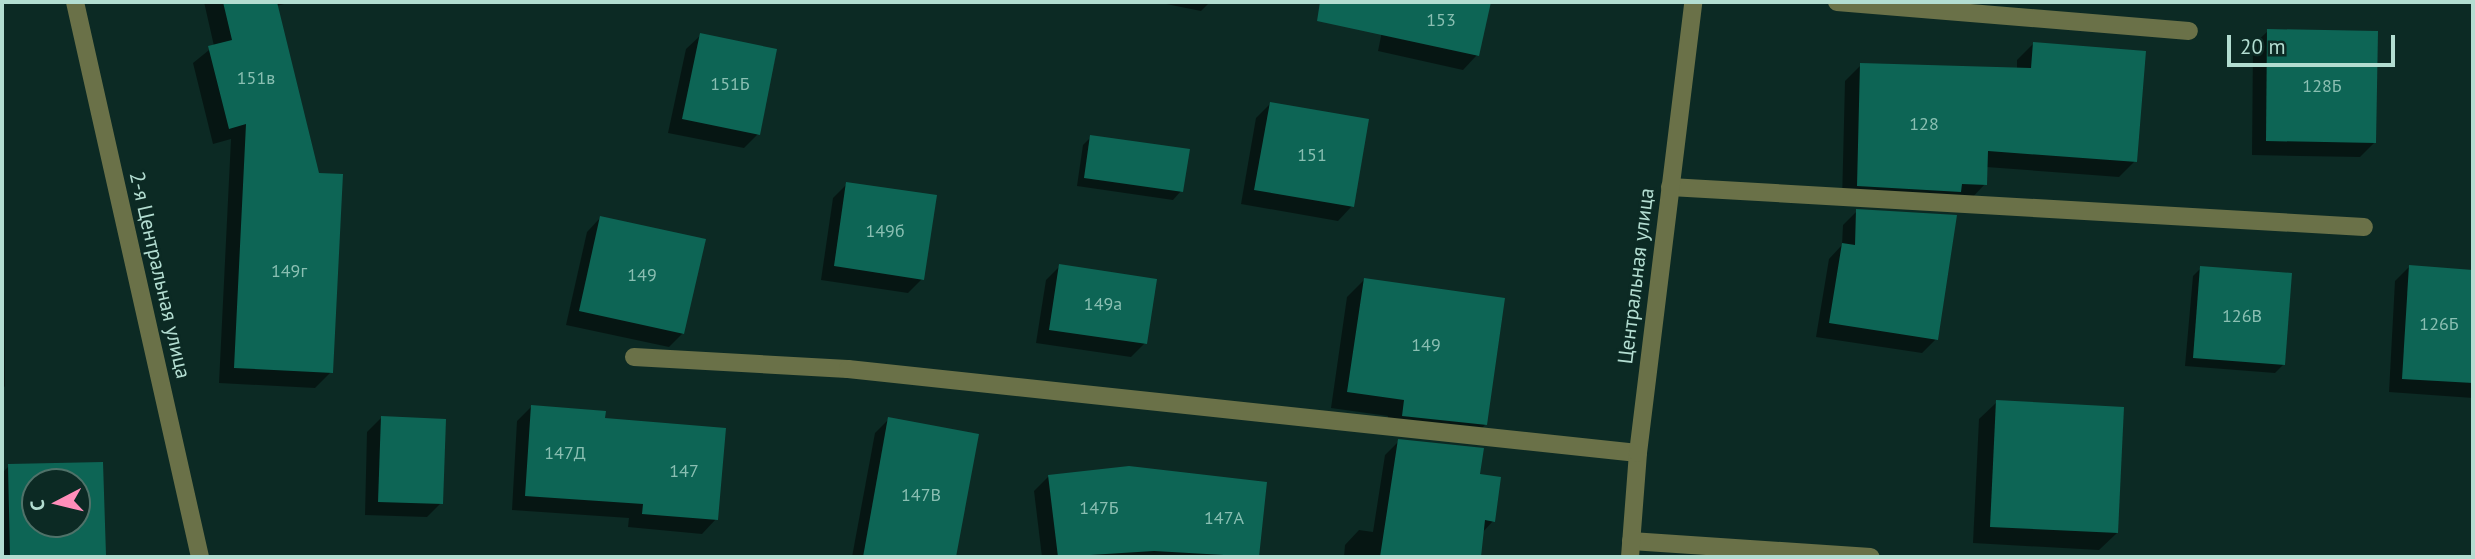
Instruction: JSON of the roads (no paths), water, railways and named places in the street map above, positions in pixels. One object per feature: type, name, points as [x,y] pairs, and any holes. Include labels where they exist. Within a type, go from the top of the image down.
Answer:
[{"type":"street","name":"2-я Центральная улица","points":[[75,2],[200,557]]},
{"type":"street","name":"Центральная улица","points":[[1630,549],[1638,453],[1693,2]]},
{"type":"street","points":[[1837,2],[2189,31]]},
{"type":"street","points":[[1670,187],[2364,227]]},
{"type":"street","points":[[634,357],[848,369],[1638,453]]},
{"type":"street","points":[[1630,549],[1870,557]]}]
